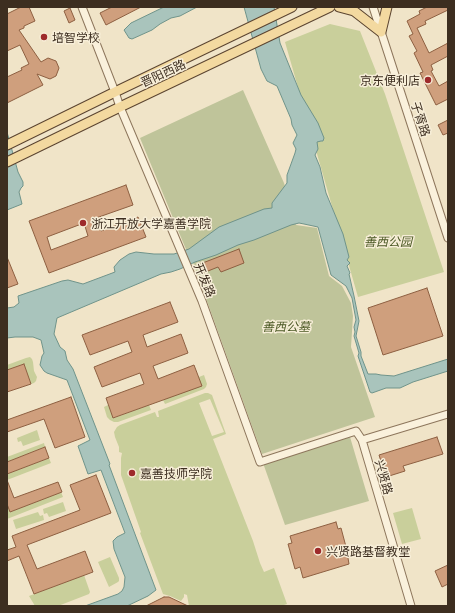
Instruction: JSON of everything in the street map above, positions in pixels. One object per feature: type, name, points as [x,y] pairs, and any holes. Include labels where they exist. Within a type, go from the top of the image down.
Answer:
[{"type":"main road","name":"晋阳西路","points":[[7,162],[330,7]]},
{"type":"main road","points":[[339,7],[354,11],[381,32],[386,7]]},
{"type":"main road","name":"晋阳西路","points":[[7,145],[288,9]]},
{"type":"street","name":"开发路","points":[[82,7],[120,107],[202,301],[260,462],[356,431],[362,440]]},
{"type":"street","name":"子胥路","points":[[373,7],[448,238]]},
{"type":"street","points":[[362,440],[448,414]]},
{"type":"street","name":"兴贤路","points":[[362,440],[411,606]]},
{"type":"green space","name":"善西公园","points":[[330,24],[360,31],[385,94],[444,272],[358,297],[285,42]]},
{"type":"green space","name":"善西公墓","points":[[243,90],[284,183],[296,225],[317,228],[329,276],[342,286],[351,303],[353,316],[351,347],[375,417],[262,454],[194,265],[185,247],[140,138]]},
{"type":"green space","points":[[30,357],[32,359],[34,371],[37,377],[36,381],[31,384],[24,364],[7,370],[7,365]]},
{"type":"green space","points":[[204,375],[207,384],[204,389],[165,404],[163,400]]},
{"type":"green space","points":[[205,393],[212,395],[226,434],[213,439],[264,572],[274,568],[287,604],[281,606],[189,606],[187,595],[184,594],[181,601],[163,594],[140,533],[141,532],[121,475],[122,453],[119,452],[119,447],[114,432],[120,425],[155,412],[157,417],[159,417],[158,411]],"holes":[[[210,399],[224,432],[212,436],[199,403]]]},
{"type":"green space","points":[[108,405],[114,418],[149,405],[151,410],[118,422],[114,422],[107,417],[104,407]]},
{"type":"green space","points":[[37,430],[40,440],[23,446],[21,441],[18,442],[17,438]]},
{"type":"green space","points":[[350,437],[369,501],[285,525],[263,463]]},
{"type":"green space","points":[[44,443],[45,447],[7,462],[7,457]]},
{"type":"green space","points":[[49,458],[51,463],[7,480],[7,474]]},
{"type":"green space","points":[[61,492],[63,497],[7,519],[7,504],[10,512]]},
{"type":"green space","points":[[63,502],[66,511],[49,517],[47,513],[44,514],[43,509]]},
{"type":"green space","points":[[412,508],[421,539],[402,544],[393,513]]},
{"type":"green space","points":[[38,512],[40,516],[43,515],[44,520],[16,529],[13,520]]},
{"type":"green space","points":[[110,557],[119,581],[109,587],[98,562]]},
{"type":"green space","points":[[84,575],[90,592],[89,594],[58,606],[35,606],[29,596]]},
{"type":"water","points":[[164,7],[197,7],[180,16],[171,18],[152,30],[132,39],[129,38],[124,30],[131,23]]},
{"type":"water","points":[[244,7],[274,7],[280,43],[301,95],[318,123],[324,138],[323,141],[317,142],[318,149],[315,155],[320,167],[326,193],[343,234],[349,257],[347,260],[350,263],[347,266],[350,273],[359,321],[356,336],[361,356],[368,374],[394,376],[448,359],[448,371],[413,382],[400,388],[386,388],[372,393],[370,392],[358,356],[359,353],[354,336],[356,320],[352,298],[346,286],[331,275],[318,227],[299,223],[238,245],[180,269],[161,274],[57,318],[54,334],[60,347],[65,351],[67,360],[73,369],[110,464],[109,465],[156,590],[148,596],[127,606],[85,606],[118,594],[122,591],[125,577],[114,549],[113,541],[125,533],[101,470],[88,474],[78,446],[90,440],[67,380],[47,373],[40,365],[44,353],[41,340],[33,337],[7,338],[7,308],[14,307],[19,303],[18,296],[62,281],[68,280],[83,284],[115,272],[114,267],[120,260],[129,254],[136,252],[174,254],[189,249],[219,227],[264,209],[272,208],[272,203],[287,183],[287,175],[296,149],[293,143],[297,135],[277,86],[267,81],[261,69]]},
{"type":"water","points":[[7,132],[23,186],[19,192],[22,204],[7,210]]},
{"type":"building","points":[[21,7],[29,7],[35,21],[19,30],[41,62],[48,58],[56,61],[59,68],[56,76],[50,79],[37,74],[43,85],[7,103],[7,77],[22,70],[21,68],[29,64],[20,45],[7,51],[7,14]]},
{"type":"building","points":[[112,7],[141,7],[106,25],[100,13]]},
{"type":"building","points":[[427,7],[448,7],[448,10],[425,21],[426,24],[417,28],[429,53],[448,43],[448,56],[431,65],[433,70],[431,71],[439,86],[448,81],[448,99],[436,105],[420,73],[423,72],[414,53],[417,51],[409,36],[413,34],[407,21],[420,14],[419,11]]},
{"type":"building","points":[[70,8],[75,20],[69,23],[64,11]]},
{"type":"building","points":[[448,120],[448,133],[443,135],[438,125]]},
{"type":"building","points":[[126,185],[133,205],[96,218],[101,231],[138,217],[146,237],[49,273],[29,221]],"holes":[[[84,223],[88,236],[51,250],[47,237]]]},
{"type":"building","points":[[239,249],[244,263],[221,272],[218,267],[203,273],[200,264]]},
{"type":"building","points":[[7,257],[18,284],[7,288]]},
{"type":"building","points":[[427,288],[443,336],[383,355],[368,308]]},
{"type":"building","points":[[170,302],[178,322],[143,335],[147,347],[181,334],[188,353],[153,366],[158,379],[194,365],[202,386],[113,418],[106,398],[144,384],[140,373],[102,387],[94,367],[132,352],[128,341],[90,355],[82,335]]},
{"type":"building","points":[[24,364],[31,384],[7,392],[7,370]]},
{"type":"building","points":[[71,397],[85,437],[55,448],[44,419],[7,432],[7,420]]},
{"type":"building","points":[[437,437],[443,454],[403,466],[405,471],[386,477],[379,455]]},
{"type":"building","points":[[45,447],[49,458],[7,474],[7,462]]},
{"type":"building","points":[[96,475],[111,513],[27,545],[37,569],[85,551],[93,572],[34,594],[19,556],[7,561],[7,550],[16,547],[12,536],[80,510],[70,485]]},
{"type":"building","points":[[7,480],[14,498],[58,482],[62,492],[10,512],[7,504]]},
{"type":"building","name":"兴贤路基督教堂","points":[[336,522],[338,529],[341,528],[349,558],[349,564],[303,578],[300,567],[295,569],[288,544],[292,543],[290,536]]},
{"type":"building","points":[[448,565],[448,584],[442,587],[435,571]]},
{"type":"building","points":[[164,597],[169,597],[188,606],[146,606]]},
{"type":"place","name":"培智学校","points":[[44,37]]},
{"type":"place","name":"京东便利店","points":[[428,80]]},
{"type":"place","name":"浙江开放大学嘉善学院","points":[[83,223]]},
{"type":"place","name":"嘉善技师学院","points":[[132,473]]},
{"type":"place","name":"兴贤路基督教堂","points":[[318,551]]}]
